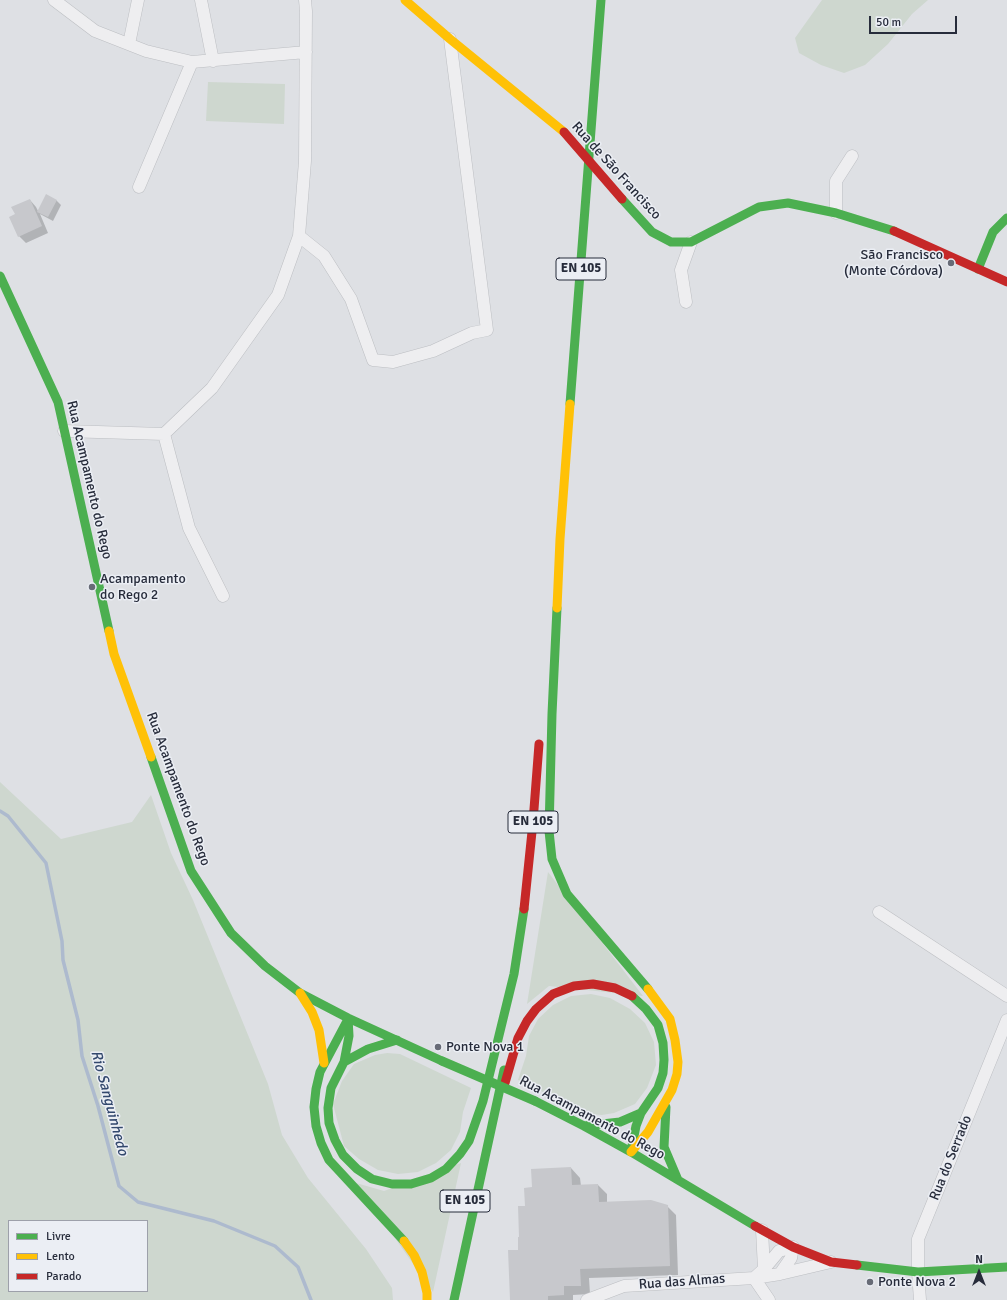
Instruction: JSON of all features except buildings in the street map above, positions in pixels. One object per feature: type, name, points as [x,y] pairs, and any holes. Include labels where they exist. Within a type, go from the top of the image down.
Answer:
[{"type":"main road","name":"Rua de São Francisco","points":[[405,0],[450,39],[564,132],[652,232],[671,242],[691,242],[759,207],[788,203],[836,213],[894,231],[1007,282]]},
{"type":"main road","name":"EN 105","points":[[544,691],[560,539],[602,0]]},
{"type":"main road","points":[[978,269],[993,232],[1007,218]]},
{"type":"main road","name":"Rua Acampamento do Rego","points":[[0,276],[58,402],[114,654],[191,871],[231,933],[265,966],[300,993],[348,1018],[534,1101],[584,1126],[793,1247],[831,1262],[918,1272],[1007,1267]]},
{"type":"main road","name":"EN 105","points":[[540,840],[552,714],[560,539]]},
{"type":"main road","points":[[552,714],[549,831],[552,859],[567,894],[655,998],[670,1019],[675,1040],[678,1062],[677,1074],[672,1090],[648,1132],[631,1152]]},
{"type":"main road","name":"EN 105","points":[[478,1144],[483,1101],[514,974],[525,895],[540,737]]},
{"type":"main road","points":[[528,945],[536,886]]},
{"type":"main road","points":[[490,1134],[518,1038],[527,1022],[536,1009],[553,994],[574,986],[593,984],[614,988],[632,996],[646,1009],[658,1025],[663,1043],[663,1073],[658,1088],[641,1113],[636,1126],[631,1152]]},
{"type":"main road","points":[[300,993],[312,1012],[319,1030],[324,1063]]},
{"type":"main road","points":[[348,1018],[349,1036],[344,1062],[331,1088],[328,1108],[329,1123],[335,1140],[343,1155],[357,1169],[372,1179],[392,1184],[411,1184],[431,1178],[446,1169],[460,1154],[469,1141],[483,1101]]},
{"type":"main road","points":[[348,1018],[320,1072],[314,1107],[316,1126],[321,1143],[338,1171],[402,1238],[414,1255],[422,1272],[428,1300]]},
{"type":"main road","name":"EN 105","points":[[454,1300],[512,1028]]},
{"type":"main road","points":[[344,1062],[368,1049],[396,1040]]},
{"type":"main road","points":[[667,1100],[664,1147],[678,1180]]},
{"type":"main road","points":[[584,1126],[620,1122],[641,1113]]},
{"type":"street","points":[[54,0],[95,31],[146,51],[192,62],[306,52]]},
{"type":"street","points":[[129,44],[138,0]]},
{"type":"street","points":[[201,0],[212,61]]},
{"type":"street","points":[[64,431],[164,434],[212,388],[278,295],[299,236],[305,161],[305,0]]},
{"type":"street","points":[[299,236],[324,256],[350,299],[373,360],[393,362],[433,351],[472,333],[487,330],[450,39]]},
{"type":"street","points":[[139,187],[192,62]]},
{"type":"street","points":[[836,213],[836,181],[852,156]]},
{"type":"street","points":[[686,302],[681,270],[691,242]]},
{"type":"street","points":[[164,434],[189,528],[223,596]]},
{"type":"street","points":[[878,912],[1007,996]]},
{"type":"street","name":"Rua do Serrado","points":[[920,1300],[918,1239],[1007,1020]]},
{"type":"street","points":[[762,1230],[764,1269]]},
{"type":"street","points":[[769,1300],[754,1278],[779,1252],[793,1247],[791,1258],[780,1274]]},
{"type":"street","name":"Rua das Almas","points":[[587,1300],[624,1286],[754,1278],[780,1274],[831,1262]]},
{"type":"shaded area","points":[[822,0],[928,0],[912,14],[888,44],[865,65],[844,73],[821,65],[799,53],[795,38]]},
{"type":"shaded area","points":[[208,82],[285,84],[284,124],[206,121]]},
{"type":"shaded area","points":[[0,782],[61,839],[132,822],[151,795],[171,853],[193,900],[268,1084],[282,1135],[308,1178],[366,1249],[392,1288],[393,1300],[0,1300]]},
{"type":"shaded area","points":[[548,872],[643,996],[549,986],[527,1004]]},
{"type":"shaded area","points":[[591,994],[610,998],[630,1009],[645,1023],[654,1042],[656,1065],[647,1088],[635,1104],[614,1113],[602,1115],[589,1114],[518,1080],[526,1056],[529,1036],[538,1019],[553,1005],[571,996]]},
{"type":"shaded area","points":[[387,1053],[400,1054],[471,1088],[463,1112],[460,1132],[451,1150],[436,1163],[418,1172],[398,1174],[378,1170],[359,1159],[344,1146],[333,1104],[342,1081],[354,1064],[375,1055]]},
{"type":"shaded area","points":[[461,1163],[433,1292],[356,1183],[384,1191]]},
{"type":"waterway","name":"Rio Sanguinhedo","points":[[0,811],[8,816],[46,863],[62,941],[63,960],[78,1020],[82,1056],[98,1106],[119,1186],[138,1202],[214,1221],[275,1246],[298,1267],[311,1300]]},
{"type":"traffic: fast","points":[[570,404],[601,0]]},
{"type":"traffic: fast","points":[[622,199],[652,232],[671,242],[691,242],[759,207],[788,203],[836,213],[894,231]]},
{"type":"traffic: fast","points":[[978,269],[993,232],[1007,218]]},
{"type":"traffic: fast","points":[[0,276],[58,402],[109,631]]},
{"type":"traffic: fast","points":[[557,608],[549,831],[552,859],[567,894],[648,989]]},
{"type":"traffic: fast","points":[[151,757],[191,871],[231,933],[265,966],[300,993],[348,1018],[442,1061]]},
{"type":"traffic: fast","points":[[348,1018],[349,1036],[344,1062],[331,1088],[328,1108],[329,1123],[335,1140],[343,1155],[357,1169],[372,1179],[392,1184],[411,1184],[431,1178],[446,1169],[460,1154],[469,1141],[483,1101],[514,974],[524,909]]},
{"type":"traffic: fast","points":[[631,1151],[636,1126],[641,1113],[658,1088],[663,1073],[664,1060],[663,1043],[658,1025],[646,1009],[632,996]]},
{"type":"traffic: fast","points":[[347,1021],[320,1072],[314,1107],[316,1126],[321,1143],[329,1160],[404,1241]]},
{"type":"traffic: fast","points":[[344,1062],[368,1049],[397,1040]]},
{"type":"traffic: fast","points":[[442,1061],[535,1101]]},
{"type":"traffic: fast","points":[[454,1300],[504,1070]]},
{"type":"traffic: fast","points":[[535,1101],[631,1152],[755,1226]]},
{"type":"traffic: fast","points":[[666,1107],[664,1147],[678,1180]]},
{"type":"traffic: fast","points":[[584,1126],[620,1122],[641,1113]]},
{"type":"traffic: fast","points":[[857,1265],[918,1272],[1007,1267]]},
{"type":"traffic: slow","points":[[405,0],[450,39],[564,132]]},
{"type":"traffic: slow","points":[[557,608],[560,539],[570,404]]},
{"type":"traffic: slow","points":[[109,631],[114,654],[151,757]]},
{"type":"traffic: slow","points":[[631,1152],[648,1132],[672,1090],[677,1074],[678,1062],[670,1019],[648,989]]},
{"type":"traffic: slow","points":[[300,993],[312,1012],[319,1030],[324,1063]]},
{"type":"traffic: slow","points":[[404,1241],[414,1255],[422,1272],[427,1293],[427,1300]]},
{"type":"traffic: jam","points":[[564,132],[622,199]]},
{"type":"traffic: jam","points":[[894,231],[1007,282]]},
{"type":"traffic: jam","points":[[524,909],[539,744]]},
{"type":"traffic: jam","points":[[505,1083],[518,1038],[527,1021],[536,1009],[553,994],[574,986],[593,984],[615,988],[632,996]]},
{"type":"traffic: jam","points":[[755,1226],[793,1247],[831,1262],[857,1265]]},
{"type":"place","name":"São Francisco (Monte Córdova)","points":[[951,263]]},
{"type":"place","name":"Acampamento do Rego 2","points":[[92,587]]},
{"type":"place","name":"Ponte Nova 1","points":[[438,1047]]},
{"type":"place","name":"Ponte Nova 2","points":[[870,1282]]}]
